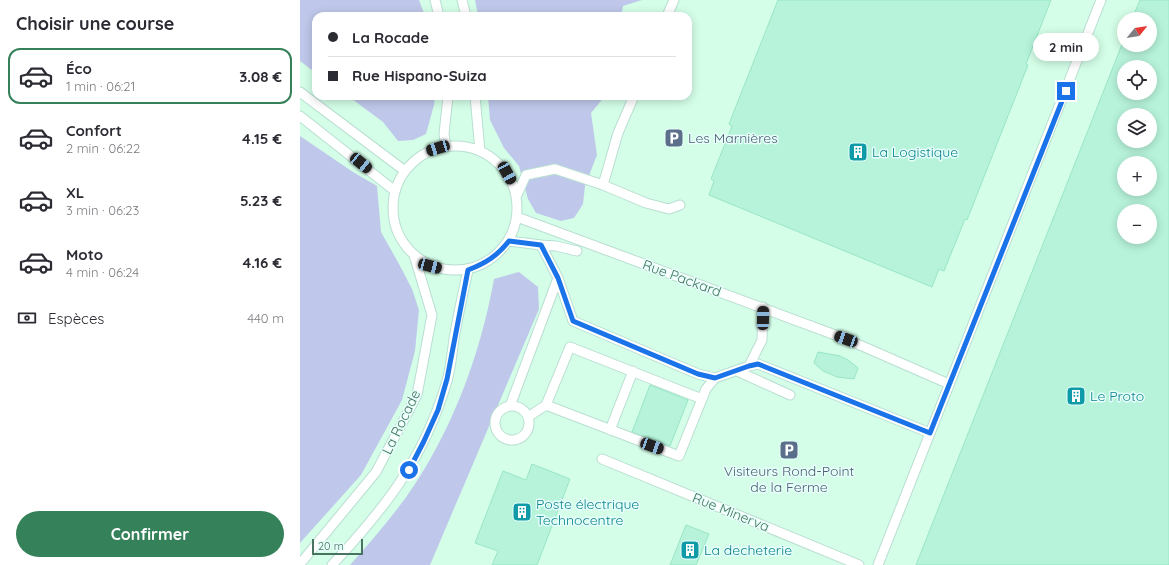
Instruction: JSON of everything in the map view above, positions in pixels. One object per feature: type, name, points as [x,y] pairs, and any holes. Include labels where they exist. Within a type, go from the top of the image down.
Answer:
[{"type":"lane","points":[[435,0],[438,12]]},
{"type":"lane","points":[[462,0],[465,12]]},
{"type":"lane","points":[[669,12],[674,0]]},
{"type":"lane","points":[[878,565],[1101,0]]},
{"type":"lane","points":[[300,92],[405,171]]},
{"type":"lane","points":[[446,146],[444,134],[448,100]]},
{"type":"lane","points":[[475,100],[480,151]]},
{"type":"lane","points":[[603,185],[618,133],[632,100]]},
{"type":"lane","points":[[300,116],[395,191]]},
{"type":"lane","points":[[446,146],[463,146],[480,151],[495,160],[507,173],[517,195],[518,217],[509,241],[498,255],[489,261],[468,270],[449,271],[430,266],[414,255],[404,244],[394,219],[393,205],[395,191],[405,171],[416,159],[446,146]]},
{"type":"lane","points":[[517,195],[526,175],[555,169],[603,185],[646,203],[669,209],[680,205]]},
{"type":"lane","name":"Rue Packard","points":[[518,217],[846,339],[949,384]]},
{"type":"lane","points":[[509,241],[556,246],[577,251]]},
{"type":"lane","points":[[541,245],[558,278],[573,321],[698,374],[715,378],[758,364],[930,433]]},
{"type":"lane","name":"La Rocade","points":[[300,564],[376,472],[417,395],[432,315],[414,255]]},
{"type":"lane","name":"La Rocade","points":[[332,565],[389,500],[409,470],[424,441],[438,410],[447,379],[468,270]]},
{"type":"lane","points":[[510,406],[558,278]]},
{"type":"lane","points":[[749,366],[762,340],[763,308]]},
{"type":"lane","points":[[528,417],[546,405],[570,346],[702,399]]},
{"type":"lane","points":[[610,430],[633,371]]},
{"type":"lane","points":[[737,371],[790,395]]},
{"type":"lane","points":[[546,405],[679,456],[706,389],[715,378]]},
{"type":"lane","points":[[510,406],[518,407],[523,410],[528,417],[528,426],[523,436],[515,440],[503,437],[496,428],[496,417],[499,412],[510,406]]},
{"type":"lane","name":"Rue Minerva","points":[[602,459],[859,565]]},
{"type":"shaded area","points":[[300,0],[1169,0],[1169,565],[300,565]]},
{"type":"shaded area","points":[[300,0],[419,0],[424,12],[312,12],[312,70],[300,61]]},
{"type":"shaded area","points":[[475,0],[642,0],[623,6],[622,12],[477,12]]},
{"type":"shaded area","points":[[353,100],[435,100],[426,134],[413,140],[398,141],[383,122]]},
{"type":"shaded area","points":[[488,100],[602,100],[591,113],[597,155],[585,186],[583,204],[574,218],[561,221],[536,213],[528,199],[519,166],[504,148],[490,120]]},
{"type":"shaded area","points":[[300,136],[353,172],[377,186],[381,232],[412,289],[419,310],[415,351],[402,400],[361,475],[300,543]]},
{"type":"shaded area","points":[[519,272],[538,287],[539,309],[430,565],[350,565],[384,526],[408,495],[429,461],[442,436],[465,386],[474,359],[489,306],[494,279]]},
{"type":"building","name":"La Logistique","points":[[778,0],[1051,0],[1026,64],[1028,65],[967,220],[965,219],[944,271],[939,269],[932,287],[709,195],[714,181],[711,179],[732,126],[729,124]]},
{"type":"building","name":"Le Proto","points":[[1140,0],[1169,0],[1169,565],[916,565],[1119,52],[1157,52],[1157,12],[1135,12]]},
{"type":"building","points":[[818,352],[840,356],[848,360],[858,368],[854,379],[837,377],[823,371],[814,363]]},
{"type":"building","points":[[650,385],[688,400],[670,446],[632,432]]},
{"type":"building","name":"Poste électrique Technocentre","points":[[532,464],[570,479],[537,565],[492,565],[498,551],[475,543],[503,471],[526,480]]},
{"type":"building","name":"La decheterie","points":[[686,525],[709,534],[696,565],[670,565]]},
{"type":"place","name":"Les Marnières","points":[[674,138]]},
{"type":"place","name":"La Logistique","points":[[858,152]]},
{"type":"place","name":"Le Proto","points":[[1076,396]]},
{"type":"place","name":"Visiteurs Rond-Point de la Ferme","points":[[789,450]]},
{"type":"place","name":"Poste électrique Technocentre","points":[[522,512]]},
{"type":"place","name":"La decheterie","points":[[690,550]]},
{"type":"route","points":[[409,470],[438,410],[447,379],[468,270],[491,260],[498,255],[509,241],[541,245],[558,278],[573,321],[698,374],[715,378],[758,364],[930,433],[1066,91]]}]
